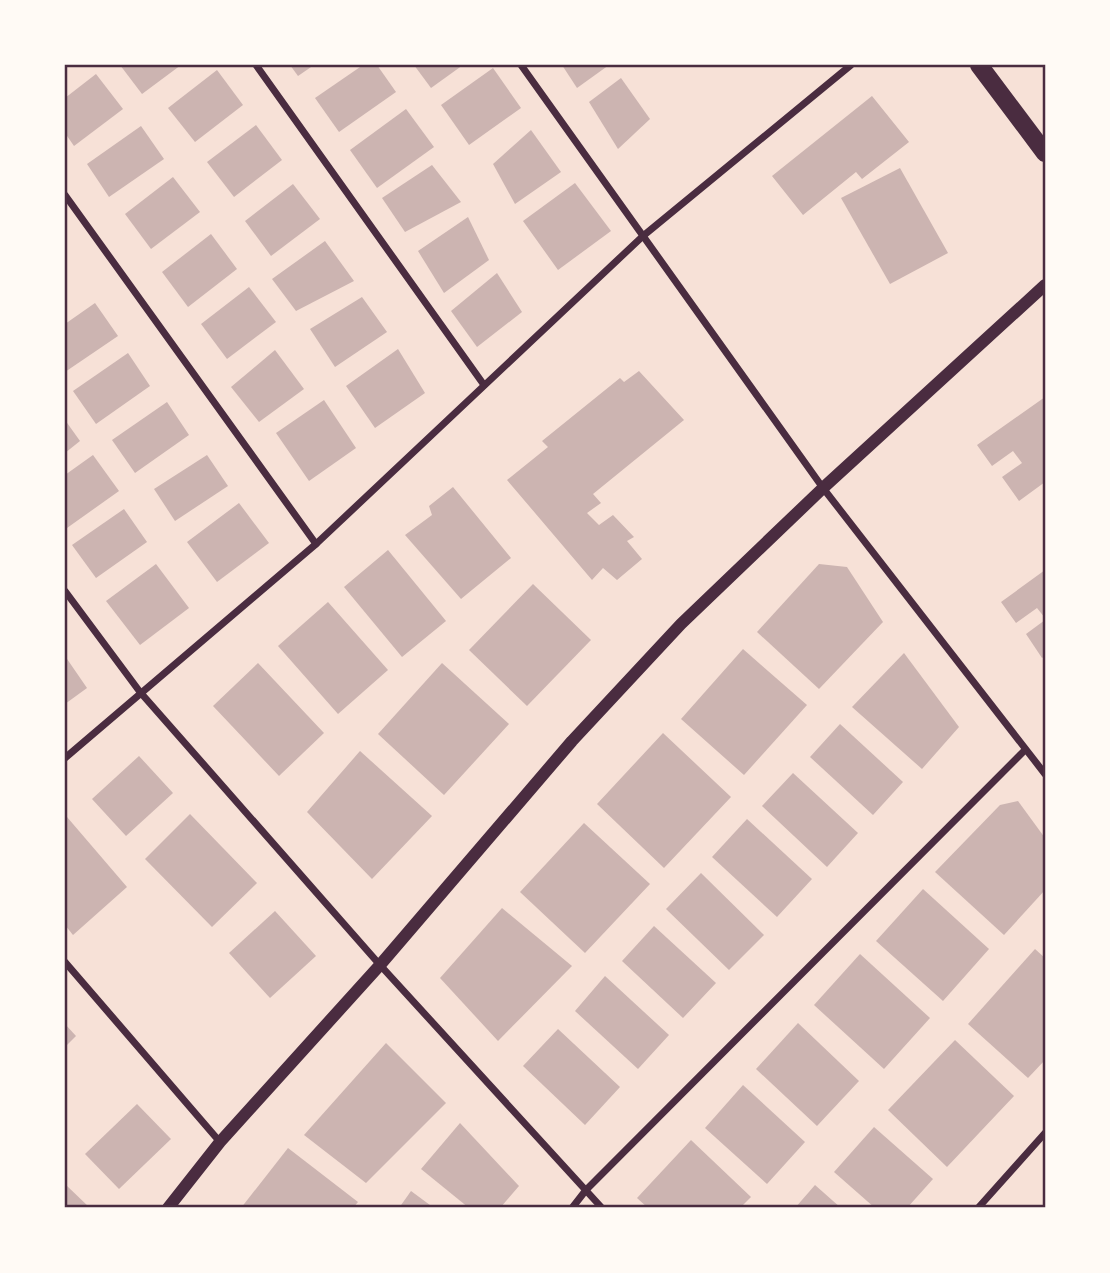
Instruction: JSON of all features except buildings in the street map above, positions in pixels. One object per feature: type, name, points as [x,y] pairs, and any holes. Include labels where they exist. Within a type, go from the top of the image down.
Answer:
[{"type":"highway","points":[[979,65],[1045,153]]},
{"type":"street","points":[[256,65],[484,386]]},
{"type":"street","points":[[521,65],[823,488],[1045,774]]},
{"type":"street","points":[[65,758],[316,544],[643,236],[851,65]]},
{"type":"street","points":[[65,195],[316,544]]},
{"type":"street","points":[[168,1208],[220,1143],[380,965],[572,741],[681,624],[823,488],[1045,285]]},
{"type":"street","points":[[65,591],[140,692],[380,965],[602,1208]]},
{"type":"street","points":[[572,1208],[586,1190],[1026,750]]},
{"type":"street","points":[[65,962],[220,1143]]},
{"type":"street","points":[[978,1208],[1045,1133]]}]
